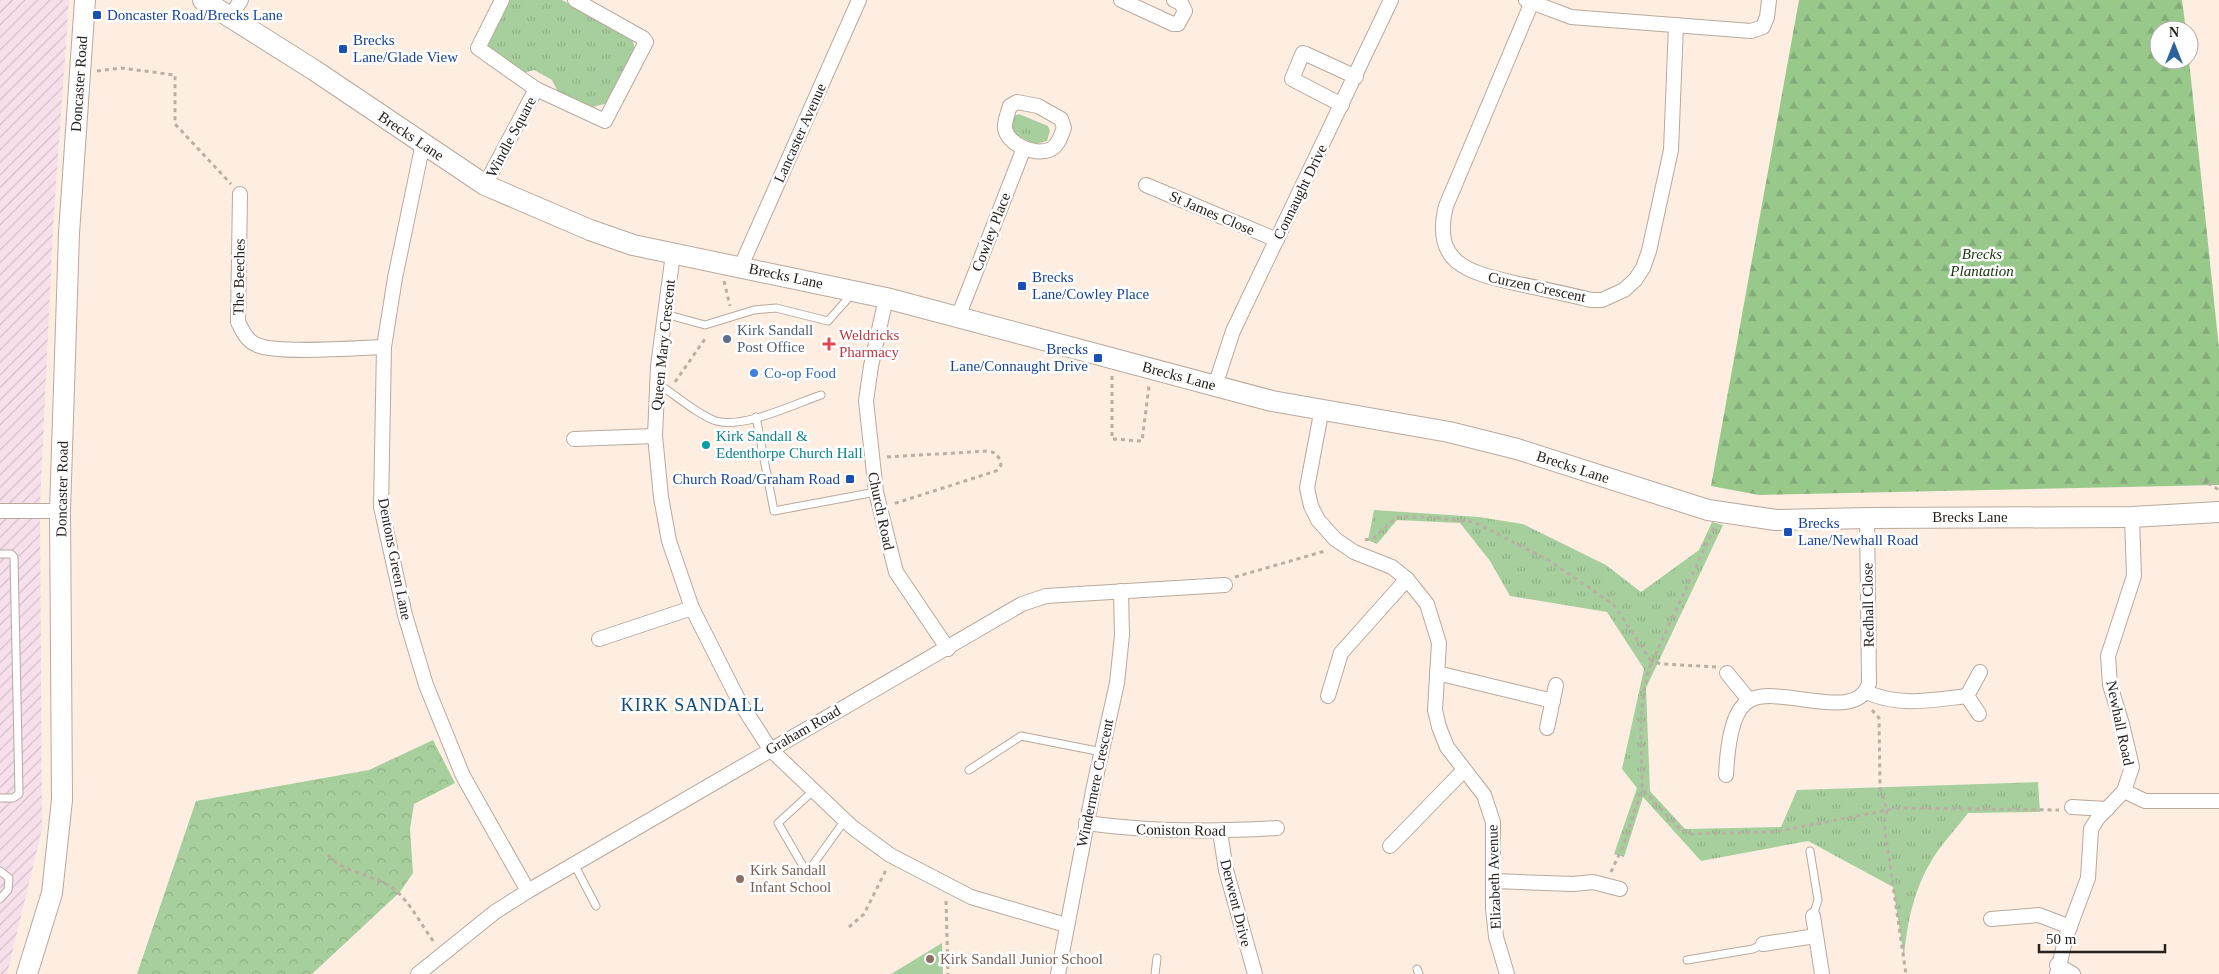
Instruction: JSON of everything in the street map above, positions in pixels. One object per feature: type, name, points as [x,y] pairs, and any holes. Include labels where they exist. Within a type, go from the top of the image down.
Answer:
[{"type":"street","name":"Doncaster Road","points":[[27,974],[52,893],[62,800],[60,511],[69,233],[85,0]]},
{"type":"street","name":"Brecks Lane","points":[[203,0],[485,185],[590,230],[673,254],[740,266],[886,298],[1272,401],[1322,408],[1449,432],[1517,449],[1708,510],[1776,520],[2132,517],[2219,512]]},
{"type":"street","points":[[230,17],[241,0]]},
{"type":"street","name":"Windle Square","points":[[502,0],[478,48],[536,89],[605,121],[646,42],[643,38],[575,0]]},
{"type":"street","name":"Lancaster Avenue","points":[[740,266],[859,0]]},
{"type":"street","points":[[1121,0],[1173,24],[1178,24],[1185,11],[1181,3],[1174,0]]},
{"type":"street","name":"Connaught Drive","points":[[1215,386],[1233,331],[1356,77],[1391,0]]},
{"type":"street","points":[[1529,1],[1571,17],[1751,31],[1763,27],[1767,17],[1769,0]]},
{"type":"street","name":"Curzen Crescent","points":[[1529,1],[1446,206],[1442,232],[1450,255],[1474,273],[1591,300],[1602,300],[1624,290],[1635,280],[1643,268],[1649,250],[1671,150],[1676,25]]},
{"type":"street","points":[[1342,105],[1292,79],[1301,56],[1306,54],[1356,77]]},
{"type":"street","name":"Windle Square","points":[[485,185],[536,89]]},
{"type":"street","name":"Dentons Green Lane","points":[[423,143],[395,278],[384,347],[382,508],[405,615],[426,685],[463,776],[528,891]]},
{"type":"street","name":"Cowley Place","points":[[958,317],[1024,148]]},
{"type":"street","name":"St James Close","points":[[1146,185],[1277,240]]},
{"type":"street","name":"The Beeches","points":[[240,194],[238,322],[245,336],[257,345],[275,349],[384,347]]},
{"type":"street","name":"Queen Mary Crescent","points":[[673,254],[664,314],[663,387],[655,436],[661,497],[669,541],[692,608],[739,702],[770,750],[845,820],[890,855],[946,886],[971,897],[1066,925]]},
{"type":"street","name":"Church Road","points":[[886,298],[866,401],[870,458],[876,492],[896,572],[948,649]]},
{"type":"street","name":"Elizabeth Avenue","points":[[1322,408],[1307,488],[1311,506],[1318,520],[1334,539],[1354,552],[1392,566],[1407,579],[1428,604],[1439,643],[1435,710],[1439,727],[1447,747],[1484,795],[1490,808],[1493,822],[1493,908],[1496,937],[1507,974]]},
{"type":"street","points":[[574,439],[655,436]]},
{"type":"street","points":[[0,511],[60,511]]},
{"type":"street","name":"Newhall Road","points":[[2057,970],[2088,878],[2091,828],[2124,791],[2132,767],[2110,685],[2108,656],[2134,576],[2132,517]]},
{"type":"street","name":"Redhall Close","points":[[1863,695],[1869,683],[1867,518]]},
{"type":"street","points":[[1328,696],[1341,653],[1407,579]]},
{"type":"street","name":"Graham Road","points":[[418,974],[495,912],[528,891],[948,649],[1022,604],[1046,596],[1225,585]]},
{"type":"street","name":"Windermere Crescent","points":[[1058,974],[1086,823],[1117,683],[1122,635],[1121,591]]},
{"type":"street","points":[[599,639],[692,608]]},
{"type":"street","points":[[1968,696],[1980,672]]},
{"type":"street","points":[[1437,673],[1552,702]]},
{"type":"street","points":[[1727,673],[1749,700]]},
{"type":"street","points":[[1547,728],[1556,684]]},
{"type":"street","points":[[1726,775],[1730,740],[1737,716],[1749,700],[1772,694],[1827,703],[1845,702],[1863,695],[1908,703],[1968,696]]},
{"type":"street","points":[[1968,696],[1979,714]]},
{"type":"street","points":[[1390,846],[1464,770]]},
{"type":"street","points":[[2124,791],[2146,801],[2219,801]]},
{"type":"street","points":[[2072,807],[2107,809]]},
{"type":"street","name":"Coniston Road","points":[[1086,823],[1148,830],[1220,832],[1277,828]]},
{"type":"street","name":"Derwent Drive","points":[[1220,832],[1226,870],[1255,974]]},
{"type":"street","points":[[1494,880],[1606,884],[1620,889]]},
{"type":"street","points":[[1991,920],[2039,915],[2070,927]]},
{"type":"street","points":[[1814,916],[1822,974]]},
{"type":"street","points":[[1763,944],[1816,936]]},
{"type":"street","points":[[2057,970],[2074,974]]},
{"type":"lane","points":[[664,314],[705,324],[754,310],[776,308],[828,321],[854,291]]},
{"type":"lane","points":[[663,387],[716,421],[730,423],[756,417],[821,395]]},
{"type":"lane","points":[[756,417],[774,511],[876,492]]},
{"type":"lane","points":[[0,554],[11,554],[14,558],[19,794],[13,798],[0,798]]},
{"type":"lane","points":[[969,770],[1021,736],[1102,752]]},
{"type":"lane","points":[[813,791],[778,823],[807,874],[845,820]]},
{"type":"lane","points":[[1810,851],[1818,900],[1814,916]]},
{"type":"lane","points":[[574,864],[596,906]]},
{"type":"lane","points":[[0,871],[9,878],[8,890],[0,899]]},
{"type":"lane","points":[[1686,960],[1753,949],[1763,944]]},
{"type":"lane","points":[[1155,974],[1157,958]]},
{"type":"path","points":[[80,72],[121,68],[175,76],[175,124],[240,194]]},
{"type":"path","points":[[720,262],[733,317]]},
{"type":"path","points":[[663,387],[718,321]]},
{"type":"path","points":[[1112,358],[1112,440],[1142,441],[1151,369]]},
{"type":"path","points":[[870,458],[994,451],[999,456],[1001,465],[996,471],[879,508]]},
{"type":"path","points":[[2201,479],[2219,490]]},
{"type":"path","points":[[1606,884],[1623,846],[1642,789],[1641,704],[1644,680],[1721,512]]},
{"type":"path","points":[[1225,585],[1237,576],[1374,538],[1396,516],[1429,517],[1474,522],[1550,561],[1614,605],[1652,662],[1714,666],[1727,673]]},
{"type":"path","points":[[1863,695],[1879,718],[1880,788],[1887,810],[1884,824],[1906,974]]},
{"type":"path","points":[[1642,789],[1680,829],[1691,834],[1774,832],[1898,808],[2061,810],[2072,807]]},
{"type":"path","points":[[328,855],[334,863],[393,888],[421,921],[444,953]]},
{"type":"path","points":[[849,927],[864,914],[868,907],[880,884],[890,855]]},
{"type":"path","points":[[946,886],[948,974]]},
{"type":"shaded area","points":[[0,0],[69,0],[53,228],[40,504],[42,829],[7,974],[0,974]]},
{"type":"green space","points":[[507,0],[562,0],[632,38],[635,49],[608,103],[593,107],[558,92],[552,80],[534,70],[523,73],[487,48],[486,43]]},
{"type":"green space","name":"Brecks Plantation","points":[[1799,0],[2182,0],[2185,20],[2149,20],[2149,70],[2190,70],[2219,349],[2219,485],[1759,495],[1711,486]]},
{"type":"green space","points":[[1019,114],[1048,126],[1050,131],[1047,141],[1035,144],[1012,133],[1011,120]]},
{"type":"green space","points":[[1374,510],[1479,517],[1523,524],[1606,565],[1641,592],[1699,550],[1712,522],[1723,525],[1646,688],[1650,791],[1685,829],[1781,827],[1797,790],[2038,782],[2040,812],[1968,813],[1936,854],[1920,883],[1909,919],[1904,957],[1893,887],[1808,841],[1701,861],[1643,797],[1624,857],[1614,854],[1637,788],[1622,769],[1644,669],[1607,612],[1510,596],[1490,561],[1460,523],[1397,520],[1377,544],[1368,540]]},
{"type":"green space","points":[[433,740],[455,783],[414,804],[410,829],[413,873],[400,892],[312,974],[137,974],[196,801],[369,770]]},
{"type":"green space","name":"Kirk Sandall Junior School","points":[[942,943],[943,974],[891,974]]},
{"type":"place","name":"Doncaster Road/Brecks Lane","points":[[97,15]]},
{"type":"place","name":"Brecks Lane/Glade View","points":[[343,49]]},
{"type":"place","name":"Brecks Lane/Cowley Place","points":[[1022,286]]},
{"type":"place","name":"Kirk Sandall Post Office","points":[[727,339]]},
{"type":"place","name":"Weldricks Pharmacy","points":[[829,344]]},
{"type":"place","name":"Brecks Lane/Connaught Drive","points":[[1098,358]]},
{"type":"place","name":"Co-op Food","points":[[754,373]]},
{"type":"place","name":"Kirk Sandall & Edenthorpe Church Hall","points":[[706,445]]},
{"type":"place","name":"Church Road/Graham Road","points":[[850,479]]},
{"type":"place","name":"Brecks Lane/Newhall Road","points":[[1788,532]]},
{"type":"place","name":"Kirk Sandall Infant School","points":[[740,879]]},
{"type":"place","name":"Kirk Sandall Junior School","points":[[930,959]]},
{"type":"district","name":"KIRK SANDALL","points":[[693,705]]}]
